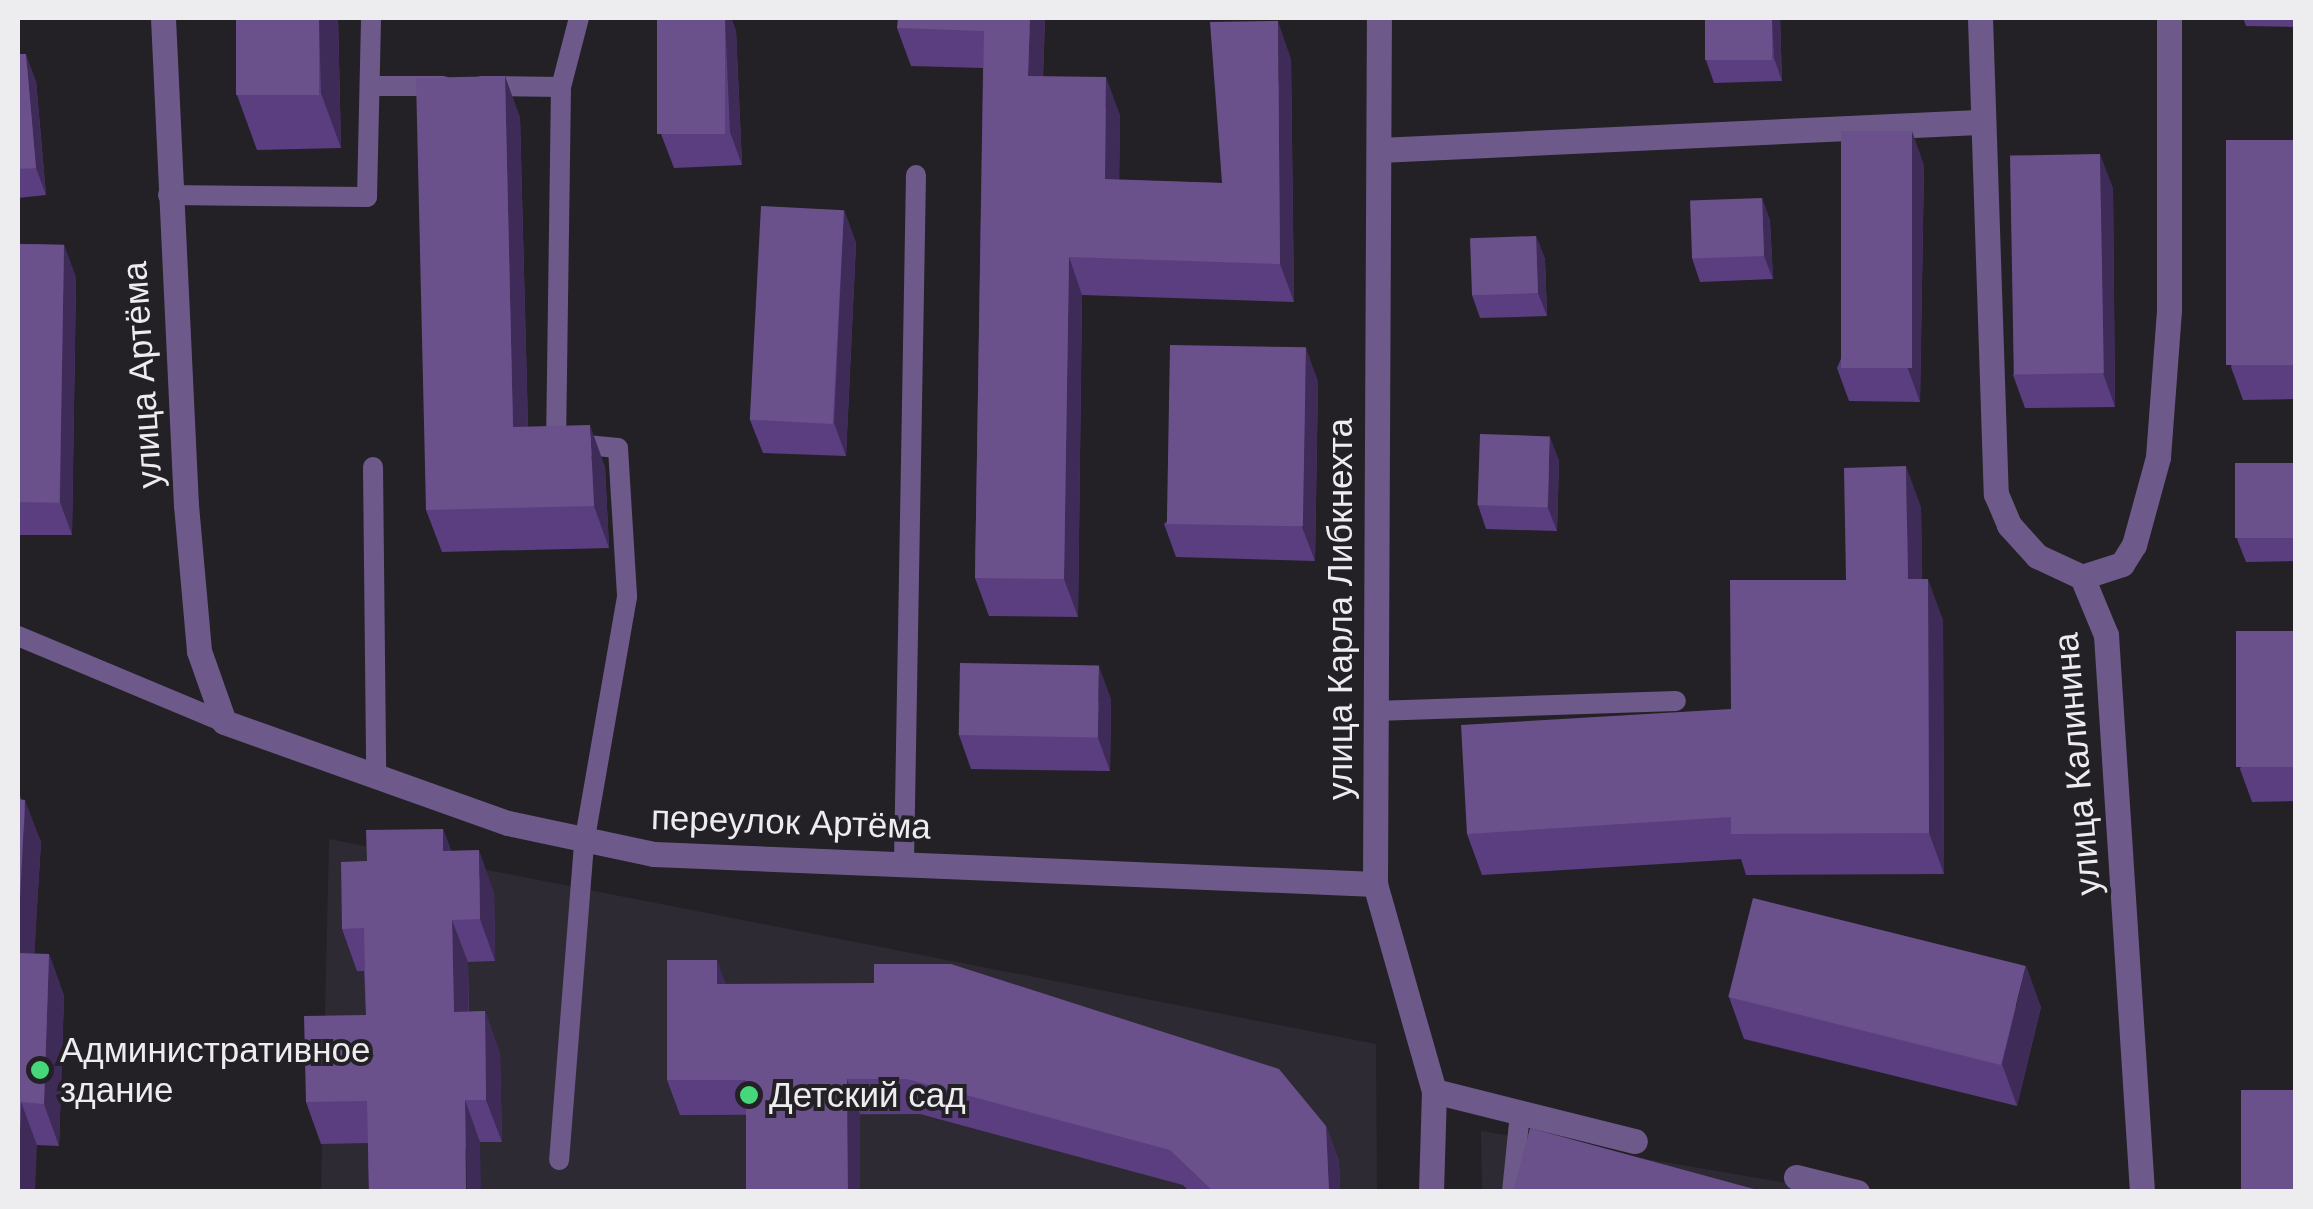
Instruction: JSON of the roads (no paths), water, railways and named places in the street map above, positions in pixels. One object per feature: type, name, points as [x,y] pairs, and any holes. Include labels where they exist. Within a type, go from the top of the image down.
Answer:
[{"type":"street","name":"улица Артёма","points":[[164,18],[168,195],[199,650],[224,722]]},
{"type":"street","name":"улица Карла Либкнехта","points":[[1378,18],[1375,884],[1434,1091],[1430,1192]]},
{"type":"street","points":[[1980,18],[1978,122],[1996,494],[2008,526],[2038,556],[2082,577],[2122,564],[2134,545],[2158,457],[2168,310],[2170,18]]},
{"type":"street","points":[[1379,150],[1978,122]]},
{"type":"street","name":"улица Калинина","points":[[2082,577],[2106,635],[2142,1192]]},
{"type":"street","name":"переулок Артёма","points":[[224,722],[584,844],[654,854],[1375,884]]},
{"type":"street","points":[[1434,1091],[1635,1141]]},
{"type":"street","points":[[1796,1177],[1857,1192]]},
{"type":"lane","points":[[168,195],[367,196],[371,18]]},
{"type":"lane","points":[[560,1160],[584,844],[627,596],[618,448],[556,442],[561,87],[579,18]]},
{"type":"lane","points":[[370,86],[561,87]]},
{"type":"lane","points":[[904,862],[916,175]]},
{"type":"lane","points":[[373,467],[376,776]]},
{"type":"lane","points":[[18,636],[224,722]]},
{"type":"lane","points":[[1374,711],[1676,702]]},
{"type":"lane","points":[[1512,1192],[1520,1112]]},
{"type":"place","name":"Административное здание","points":[[40,1070]]},
{"type":"place","name":"Детский сад","points":[[749,1095]]}]
